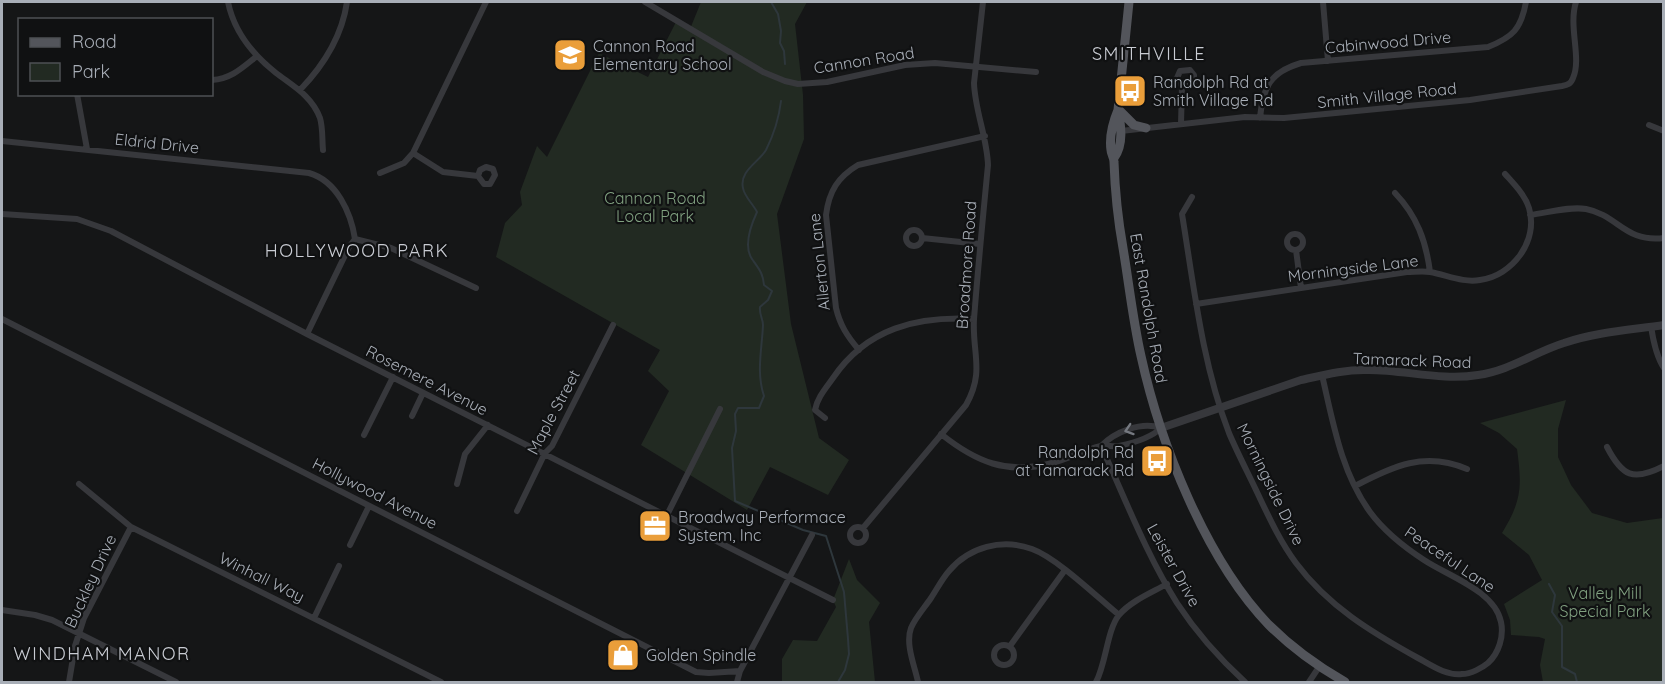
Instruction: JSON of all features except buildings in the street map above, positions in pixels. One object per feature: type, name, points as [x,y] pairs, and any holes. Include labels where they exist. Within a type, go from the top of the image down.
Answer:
[{"type":"main road","name":"East Randolph Road","points":[[1114,158],[1119,152],[1121,131],[1118,110],[1129,2]]},
{"type":"main road","name":"East Randolph Road","points":[[1118,110],[1112,124],[1111,152],[1114,158],[1119,224],[1140,354],[1151,400],[1171,457],[1213,549],[1248,600],[1296,650],[1345,682]]},
{"type":"main road","points":[[1118,110],[1134,124],[1146,128]]},
{"type":"street","points":[[228,2],[235,23],[249,48],[277,74],[300,90],[313,104],[320,118],[323,150]]},
{"type":"street","points":[[300,90],[324,61],[338,36],[347,2]]},
{"type":"street","points":[[380,173],[404,163],[413,153],[486,2]]},
{"type":"street","name":"Cannon Road","points":[[645,2],[763,72],[798,84],[827,81],[905,65],[935,63],[1036,72]]},
{"type":"street","name":"Broadmore Road","points":[[863,528],[966,405],[976,383],[978,366],[974,320],[988,165],[985,136],[975,96],[983,2]]},
{"type":"street","points":[[1323,2],[1328,61]]},
{"type":"street","name":"Cabinwood Drive","points":[[1260,118],[1262,97],[1274,76],[1287,67],[1328,61],[1488,47],[1506,39],[1516,31],[1523,17],[1526,2]]},
{"type":"street","name":"Smith Village Road","points":[[1121,131],[1245,117],[1284,118],[1470,100],[1570,84],[1575,70],[1572,27],[1576,2]]},
{"type":"street","points":[[213,80],[233,75],[257,57]]},
{"type":"street","points":[[1181,124],[1182,86]]},
{"type":"street","points":[[77,96],[87,149]]},
{"type":"street","points":[[1649,125],[1664,131]]},
{"type":"street","name":"Allerton Lane","points":[[859,350],[843,329],[836,308],[826,215],[827,203],[833,186],[858,165],[985,136]]},
{"type":"street","name":"Eldrid Drive","points":[[2,141],[309,173],[322,178],[341,199],[356,239]]},
{"type":"street","points":[[413,153],[443,172],[478,176]]},
{"type":"street","points":[[1505,174],[1520,190],[1529,207],[1530,215],[1586,209],[1605,216],[1633,235],[1654,239],[1664,238]]},
{"type":"street","points":[[1395,193],[1405,203],[1422,231],[1430,272]]},
{"type":"street","name":"Morningside Drive","points":[[1192,197],[1182,214],[1206,359],[1229,433],[1277,534],[1296,563],[1322,592],[1349,616],[1378,636],[1445,673],[1463,675],[1483,668]]},
{"type":"street","name":"Rosemere Avenue","points":[[2,214],[77,219],[111,231],[307,334],[833,600]]},
{"type":"street","name":"Morningside Lane","points":[[1196,304],[1407,273],[1430,272],[1461,280],[1479,281],[1508,270],[1520,256],[1528,240],[1532,223],[1530,215]]},
{"type":"street","points":[[922,238],[980,244]]},
{"type":"street","points":[[307,334],[349,247],[356,239],[391,248],[476,288]]},
{"type":"street","points":[[1296,250],[1301,288]]},
{"type":"street","points":[[825,418],[815,410],[817,402],[837,373],[864,344],[910,322],[944,318],[974,320]]},
{"type":"street","name":"Hollywood Avenue","points":[[2,319],[696,672],[740,671]]},
{"type":"street","name":"Maple Street","points":[[517,511],[613,325]]},
{"type":"street","name":"Tamarack Road","points":[[940,434],[974,457],[989,464],[1032,468],[1101,446],[1118,447],[1154,435],[1161,428],[1322,375],[1370,370],[1449,377],[1479,375],[1504,368],[1567,342],[1595,335],[1664,325]]},
{"type":"street","points":[[1651,327],[1657,354],[1664,368]]},
{"type":"street","name":"Peaceful Lane","points":[[1322,375],[1340,451],[1355,486],[1370,512],[1395,540],[1425,561],[1486,596],[1496,609],[1501,620],[1500,643],[1492,659],[1483,668]]},
{"type":"street","points":[[364,435],[393,377]]},
{"type":"street","points":[[412,416],[423,393]]},
{"type":"street","points":[[667,516],[720,409]]},
{"type":"street","name":"Tamarack Road","points":[[1101,446],[1111,436],[1149,424],[1161,428]]},
{"type":"street","points":[[458,484],[465,454],[488,425]]},
{"type":"street","name":"Leister Drive","points":[[1101,446],[1145,543],[1176,602],[1221,659],[1245,682]]},
{"type":"street","points":[[1607,447],[1616,465],[1635,475],[1649,474],[1664,466]]},
{"type":"street","points":[[1355,486],[1389,468],[1411,462],[1443,462],[1467,469]]},
{"type":"street","name":"Winhall Way","points":[[79,484],[131,526],[441,682]]},
{"type":"street","points":[[350,545],[369,506]]},
{"type":"street","name":"Buckley Drive","points":[[69,682],[84,618],[131,526]]},
{"type":"street","points":[[737,682],[740,671],[812,535]]},
{"type":"street","points":[[918,682],[910,648],[910,629],[950,570],[968,555],[984,547],[998,544],[1034,549],[1065,570],[1119,615]]},
{"type":"street","points":[[314,618],[339,566]]},
{"type":"street","points":[[1010,646],[1065,570]]},
{"type":"street","points":[[1099,682],[1114,624],[1119,615],[1167,584]]},
{"type":"street","points":[[2,610],[43,618],[176,682]]},
{"type":"street","points":[[1309,682],[1319,667]]},
{"type":"green space","name":"Cannon Road Local Park","points":[[701,2],[807,2],[795,24],[803,95],[804,139],[777,214],[791,324],[819,438],[849,460],[828,495],[770,467],[747,510],[641,445],[669,391],[648,371],[660,350],[496,257],[505,223],[522,205],[520,192],[537,146],[547,157],[599,53],[648,77],[676,22],[690,29]]},
{"type":"green space","name":"Valley Mill Special Park","points":[[1566,400],[1558,429],[1558,457],[1571,485],[1592,513],[1627,523],[1663,518],[1663,682],[1543,682],[1540,665],[1545,639],[1511,635],[1510,620],[1504,604],[1542,580],[1529,555],[1502,533],[1519,493],[1520,474],[1517,449],[1499,433],[1480,423]]},
{"type":"green space","points":[[849,559],[857,580],[880,603],[869,622],[875,682],[782,682],[782,659],[793,640],[817,641],[836,607],[833,600]]},
{"type":"waterway","points":[[771,2],[778,14],[781,31],[780,43],[784,51],[785,64]]},
{"type":"waterway","points":[[781,101],[769,144],[747,172],[743,182],[745,194],[757,212],[749,236],[749,254],[762,274],[764,285],[772,291],[768,300],[760,307],[763,325],[760,369],[764,396],[759,408],[738,408],[735,414],[736,431],[732,448],[735,501],[803,530],[826,536],[844,592],[848,639],[849,654],[845,670],[838,682]]},
{"type":"waterway","points":[[1549,584],[1555,595],[1552,612],[1562,626],[1562,667],[1575,674],[1577,682]]},
{"type":"place","name":"Cannon Road Elementary School","points":[[570,55]]},
{"type":"place","name":"Randolph Rd at Smith Village Rd","points":[[1130,91]]},
{"type":"place","name":"Randolph Rd at Tamarack Rd","points":[[1157,461]]},
{"type":"place","name":"Broadway Performace System, Inc","points":[[655,526]]},
{"type":"place","name":"Golden Spindle","points":[[623,655]]},
{"type":"district","name":"SMITHVILLE","points":[[1149,54]]},
{"type":"district","name":"HOLLYWOOD PARK","points":[[357,251]]},
{"type":"district","name":"WINDHAM MANOR","points":[[102,654]]}]
